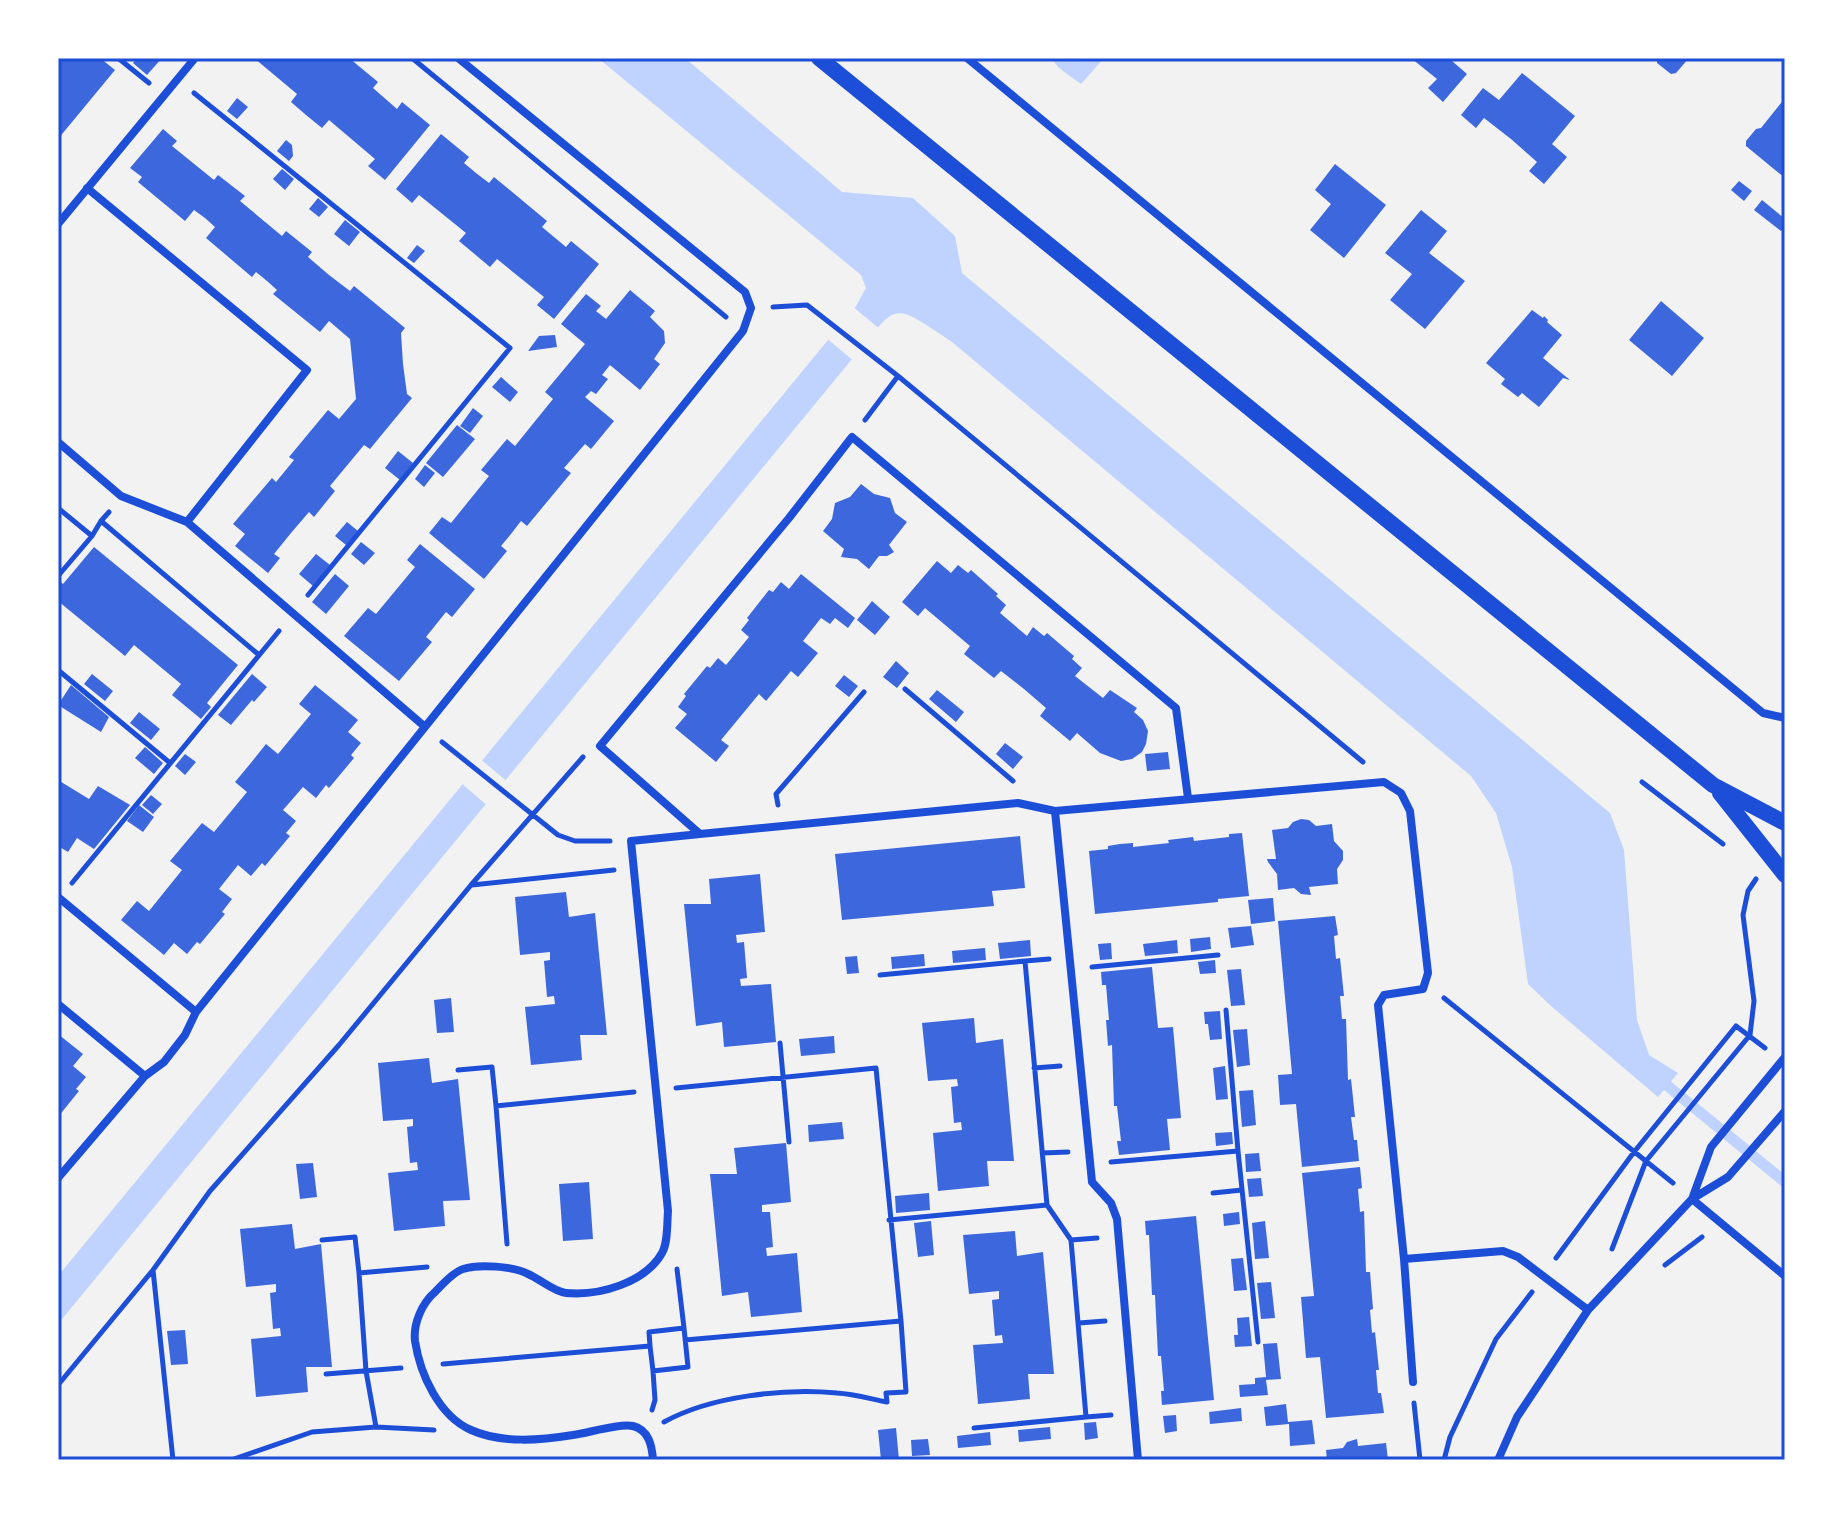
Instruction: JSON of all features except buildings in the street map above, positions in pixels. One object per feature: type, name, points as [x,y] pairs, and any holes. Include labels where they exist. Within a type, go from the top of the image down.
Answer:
[{"type":"main road","points":[[819,58],[1713,785],[1785,823]]},
{"type":"main road","points":[[1713,785],[1785,875]]},
{"type":"street","points":[[58,224],[195,58]]},
{"type":"street","points":[[58,1178],[145,1076],[164,1062],[185,1035],[196,1012],[743,331],[751,308],[745,292],[458,58]]},
{"type":"street","points":[[967,58],[1763,713],[1785,718]]},
{"type":"street","points":[[87,188],[307,370],[187,522]]},
{"type":"street","points":[[700,834],[600,746],[852,437],[1176,708],[1188,798]]},
{"type":"street","points":[[58,442],[121,496],[187,522],[424,726]]},
{"type":"street","points":[[653,1460],[645,1432],[632,1426],[549,1439],[499,1438],[470,1430],[443,1407],[421,1366],[414,1337],[418,1318],[430,1296],[461,1269],[524,1271],[564,1293],[609,1289],[646,1273],[664,1251],[668,1211],[631,841],[1018,803],[1055,811],[1384,782],[1401,793],[1410,811],[1428,973],[1423,989],[1384,995],[1378,1005],[1404,1259],[1413,1382]]},
{"type":"street","points":[[1055,811],[1092,1182],[1111,1203],[1117,1219],[1138,1460]]},
{"type":"street","points":[[59,897],[196,1012]]},
{"type":"street","points":[[58,1004],[145,1076]]},
{"type":"street","points":[[1692,1199],[1711,1147],[1783,1059]]},
{"type":"street","points":[[1498,1460],[1517,1417],[1588,1310],[1692,1199],[1728,1177],[1785,1111]]},
{"type":"street","points":[[1692,1199],[1785,1276]]},
{"type":"street","points":[[1404,1259],[1503,1251],[1518,1257],[1588,1310]]},
{"type":"path","points":[[118,58],[164,96]]},
{"type":"path","points":[[412,58],[743,331]]},
{"type":"path","points":[[59,897],[510,348],[177,79]]},
{"type":"path","points":[[751,308],[807,305],[826,319],[1353,753],[1384,782]]},
{"type":"path","points":[[852,437],[898,376]]},
{"type":"path","points":[[58,576],[121,496]]},
{"type":"path","points":[[58,508],[92,536]]},
{"type":"path","points":[[101,521],[259,655]]},
{"type":"path","points":[[58,670],[170,763]]},
{"type":"path","points":[[905,689],[1025,791],[1027,805]]},
{"type":"path","points":[[781,826],[776,794],[864,692]]},
{"type":"path","points":[[58,1385],[153,1270],[210,1191],[339,1045],[471,885],[585,755],[600,746]]},
{"type":"path","points":[[460,756],[558,835],[575,841],[631,841]]},
{"type":"path","points":[[1642,782],[1725,845]]},
{"type":"path","points":[[1611,1250],[1646,1161],[1750,1035],[1754,1001],[1743,915],[1748,891],[1773,858]]},
{"type":"path","points":[[471,885],[635,868]]},
{"type":"path","points":[[1071,969],[1218,955]]},
{"type":"path","points":[[880,975],[1070,957]]},
{"type":"path","points":[[1025,961],[1047,1205],[1071,1240],[1086,1417]]},
{"type":"path","points":[[1425,982],[1692,1199]]},
{"type":"path","points":[[1226,1010],[1258,1342]]},
{"type":"path","points":[[1669,1110],[1736,1026],[1783,1059]]},
{"type":"path","points":[[780,1043],[789,1142]]},
{"type":"path","points":[[458,1070],[492,1067],[509,1269]]},
{"type":"path","points":[[496,1106],[876,1068],[906,1392],[886,1393],[887,1402],[838,1393],[779,1393],[725,1401],[681,1413],[645,1432]]},
{"type":"path","points":[[1090,1164],[1238,1151]]},
{"type":"path","points":[[1213,1193],[1242,1190]]},
{"type":"path","points":[[889,1220],[1047,1205]]},
{"type":"path","points":[[322,1240],[355,1237],[366,1371],[376,1427]]},
{"type":"path","points":[[359,1273],[438,1266],[461,1269]]},
{"type":"path","points":[[153,1270],[173,1460]]},
{"type":"path","points":[[685,1340],[901,1321]]},
{"type":"path","points":[[645,1432],[655,1400],[649,1332],[684,1328],[688,1367],[653,1371]]},
{"type":"path","points":[[326,1374],[650,1346]]},
{"type":"path","points":[[1413,1382],[1420,1460]]},
{"type":"path","points":[[974,1428],[1134,1412]]},
{"type":"path","points":[[231,1460],[312,1432],[376,1427],[470,1430]]},
{"type":"water","points":[[598,58],[685,58],[842,192],[913,198],[955,236],[962,273],[1610,813],[1624,850],[1637,1020],[1649,1055],[1678,1073],[1658,1097],[1528,984],[1512,867],[1496,813],[1471,776],[952,342],[916,319],[896,314],[867,340],[58,1324],[58,1276],[856,306],[866,288],[861,275]]},
{"type":"water","points":[[1051,58],[1104,58],[1081,84]]},
{"type":"pier","points":[[851,305],[882,331],[855,362],[825,337]]},
{"type":"pier","points":[[479,758],[509,783],[489,807],[460,782]]},
{"type":"waterway","points":[[1658,1078],[1785,1182]]}]
